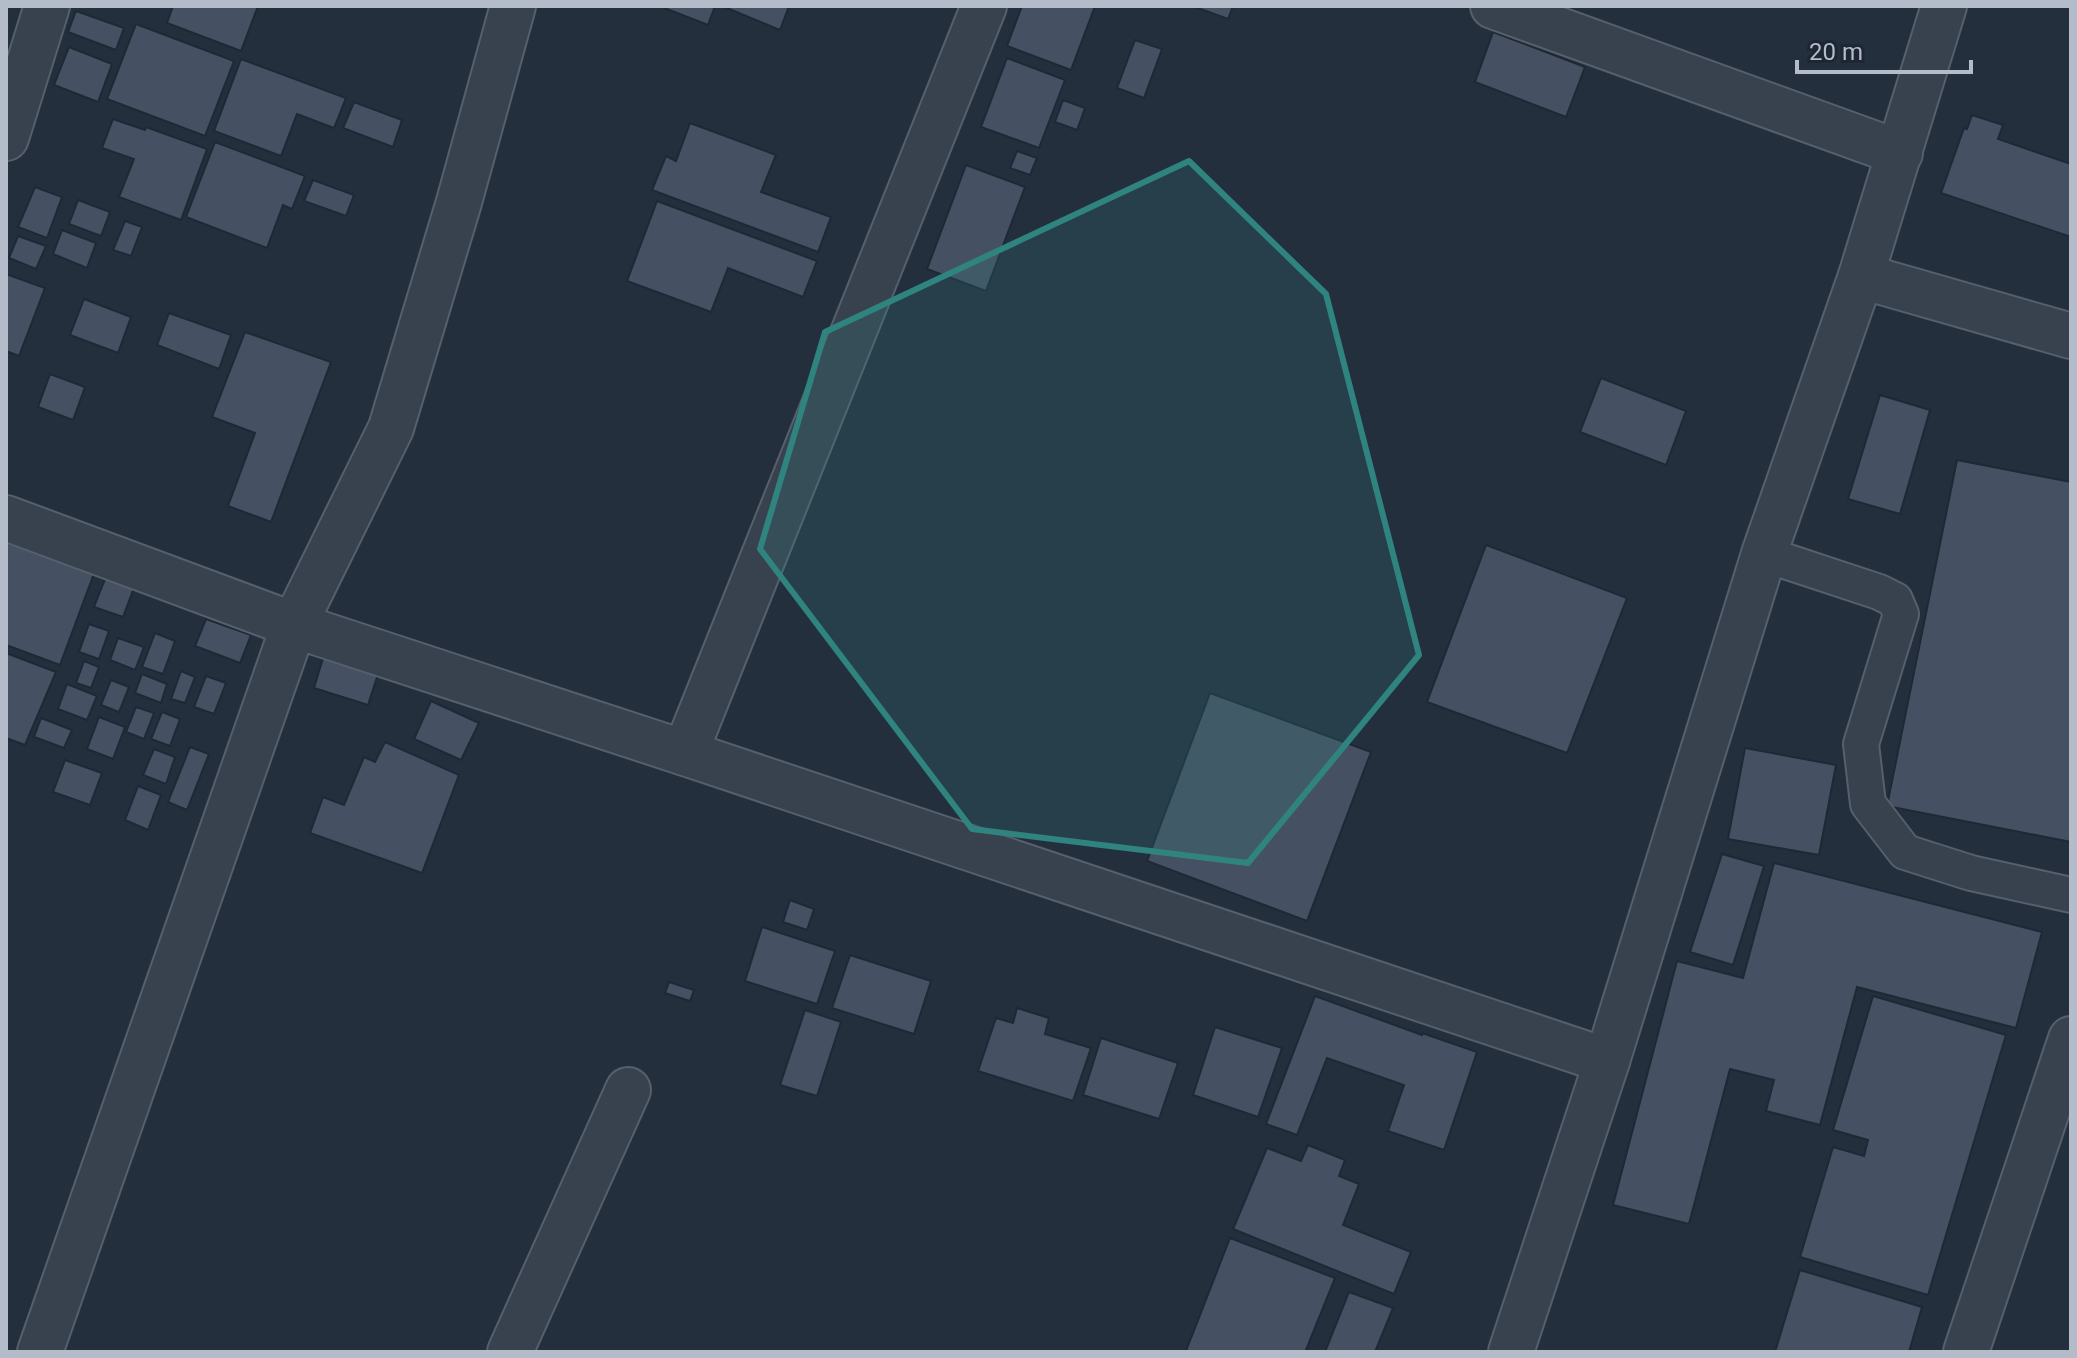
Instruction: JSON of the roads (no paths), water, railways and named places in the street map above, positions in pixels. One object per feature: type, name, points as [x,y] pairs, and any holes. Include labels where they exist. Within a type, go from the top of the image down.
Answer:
[{"type":"street","points":[[6,138],[47,6]]},
{"type":"street","points":[[40,1352],[294,625],[391,428],[459,202],[513,6]]},
{"type":"street","points":[[685,753],[984,6]]},
{"type":"street","points":[[1493,6],[1900,153]]},
{"type":"street","points":[[1511,1352],[1607,1061],[1764,554],[1861,276],[1944,6]]},
{"type":"street","points":[[1861,276],[2071,336]]},
{"type":"street","points":[[6,518],[294,625],[1607,1061]]},
{"type":"street","points":[[1966,1352],[2071,1039]]},
{"type":"street","points":[[510,1352],[628,1090]]},
{"type":"lane","points":[[1764,554],[1895,600],[1901,614],[1861,744],[1868,804],[1905,852],[1971,873],[2071,895]]}]
